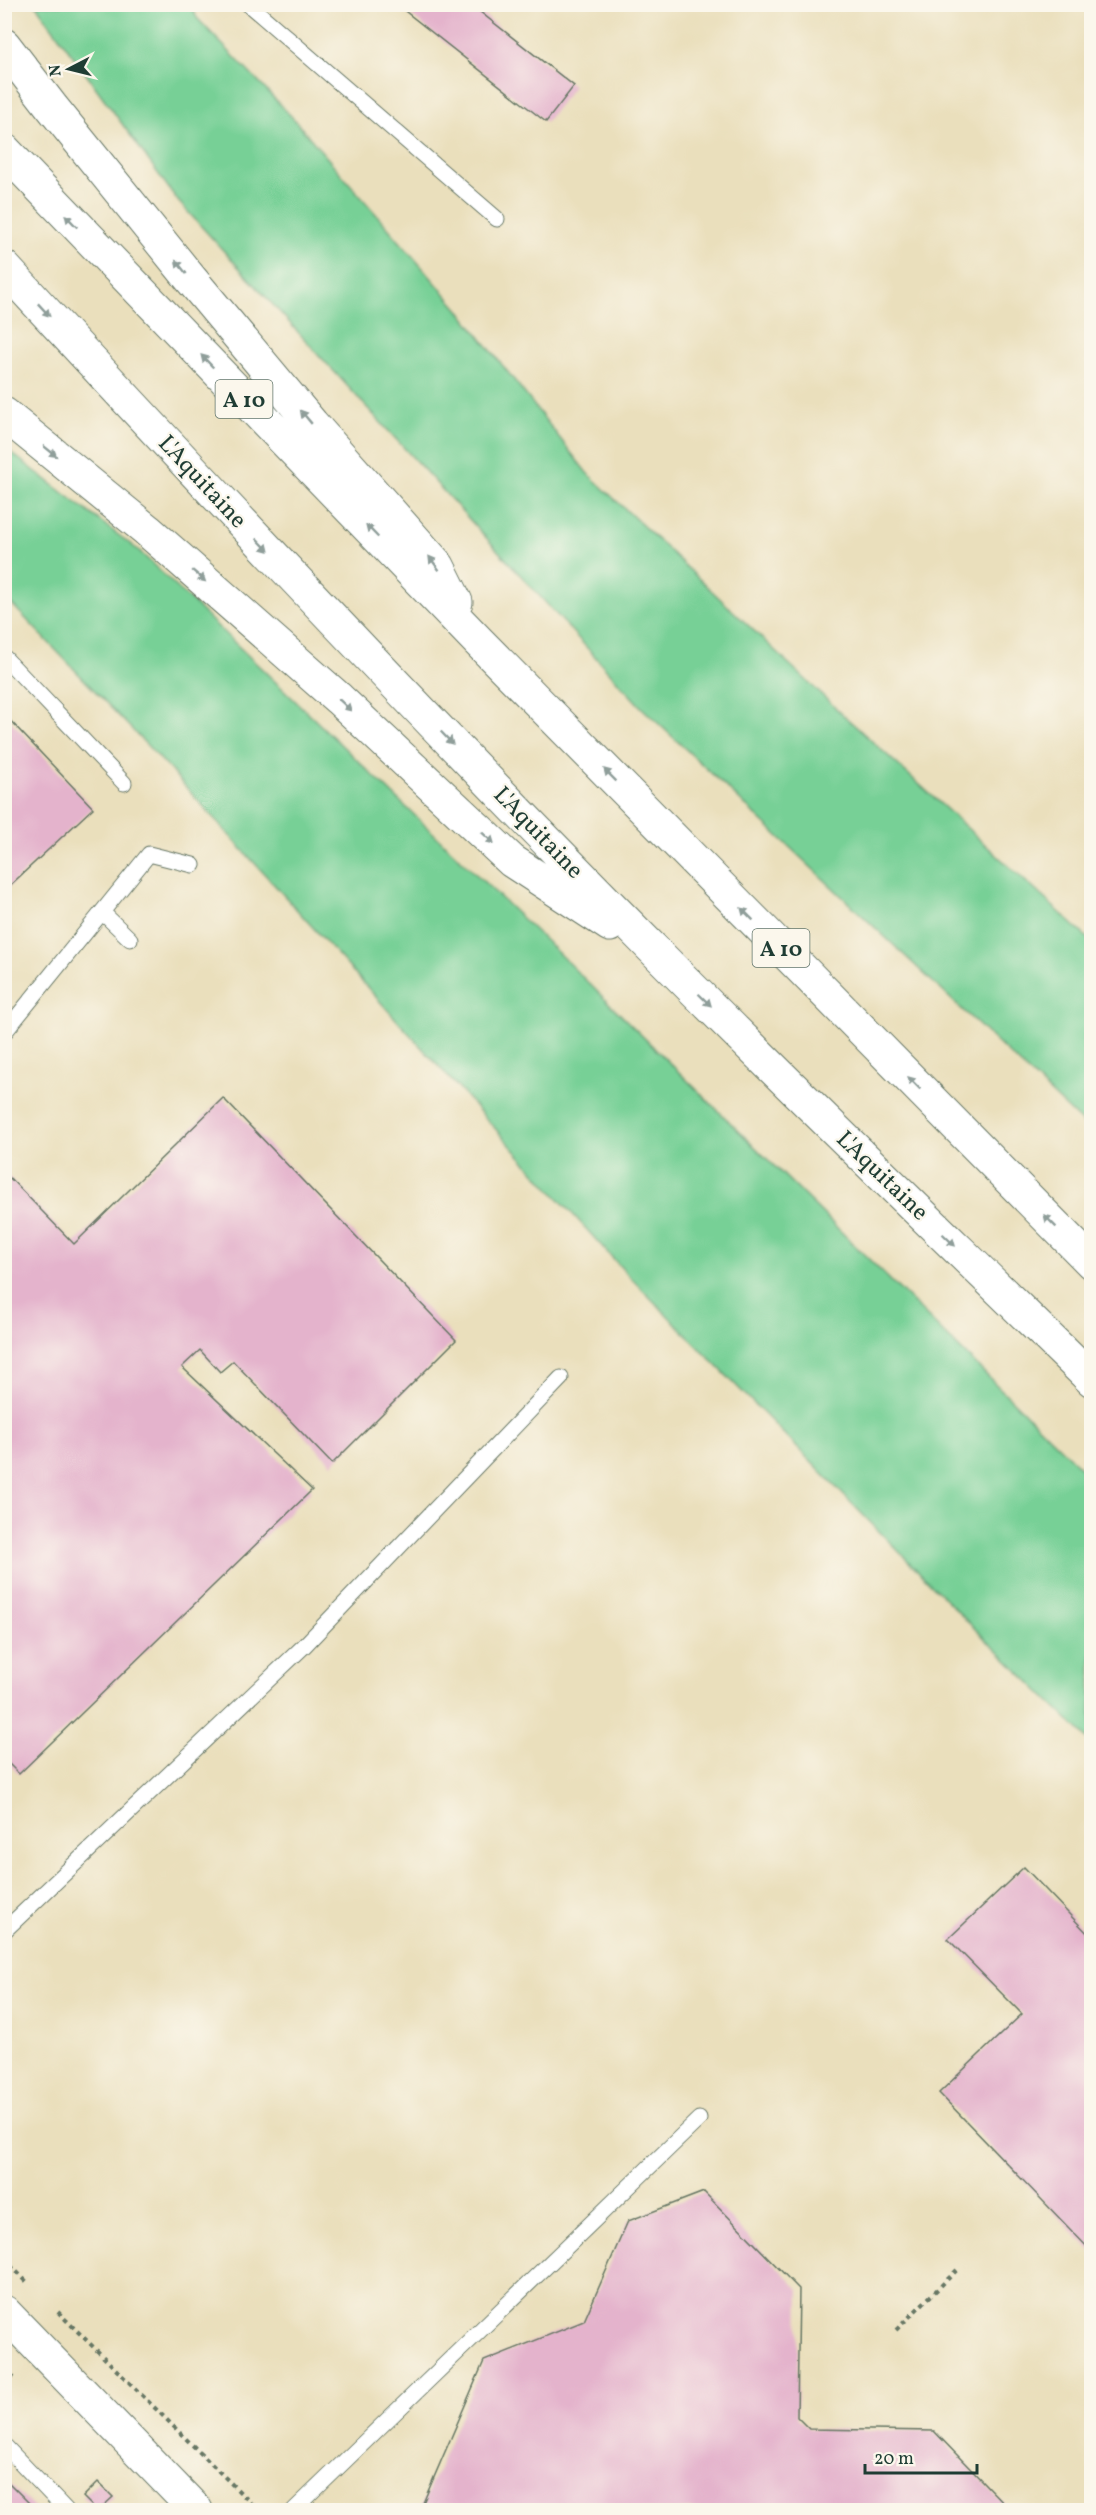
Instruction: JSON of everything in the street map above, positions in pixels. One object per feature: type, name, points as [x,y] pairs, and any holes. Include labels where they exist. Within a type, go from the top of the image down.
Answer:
[{"type":"main road","points":[[4,45],[213,306],[312,424],[438,566],[471,633]]},
{"type":"main road","name":"A 10","points":[[4,150],[471,633],[1092,1263]]},
{"type":"main road","name":"L'Aquitaine","points":[[4,267],[406,696],[663,959],[1092,1380]]},
{"type":"main road","points":[[4,414],[147,530],[339,699],[512,861],[663,959]]},
{"type":"main road","points":[[4,2312],[196,2511]]},
{"type":"lane","points":[[248,4],[497,219]]},
{"type":"lane","points":[[4,657],[124,783]]},
{"type":"lane","points":[[4,1034],[149,854],[193,865]]},
{"type":"lane","points":[[103,913],[130,939]]},
{"type":"lane","points":[[4,1931],[304,1646],[561,1378]]},
{"type":"lane","points":[[294,2511],[699,2119]]},
{"type":"lane","points":[[4,2445],[66,2511]]},
{"type":"path","points":[[4,2259],[30,2284]]},
{"type":"path","points":[[896,2330],[958,2269]]},
{"type":"path","points":[[55,2309],[258,2511]]},
{"type":"green space","points":[[36,5],[191,5],[197,18],[291,116],[460,311],[587,473],[840,712],[1091,941],[1091,1131],[642,708],[178,201]]},
{"type":"green space","points":[[5,448],[138,550],[552,947],[1091,1478],[1091,1742],[967,1621],[627,1274],[163,762],[5,597]]},
{"type":"building","points":[[396,4],[470,4],[574,86],[546,122]]},
{"type":"building","points":[[4,714],[93,808],[4,891]]},
{"type":"building","points":[[223,1098],[456,1340],[332,1464],[233,1361],[220,1372],[200,1350],[182,1367],[312,1490],[19,1774],[4,1759],[4,1172],[74,1244]]},
{"type":"building","points":[[1024,1867],[1092,1938],[1092,2252],[939,2093],[1022,2014],[948,1939]]},
{"type":"building","points":[[704,2192],[799,2289],[797,2417],[809,2429],[934,2431],[1010,2510],[420,2510],[484,2361],[584,2321],[628,2221]]},
{"type":"building","points":[[4,2478],[36,2510],[4,2510]]},
{"type":"building","points":[[98,2482],[113,2497],[99,2510],[96,2510],[83,2497]]}]
